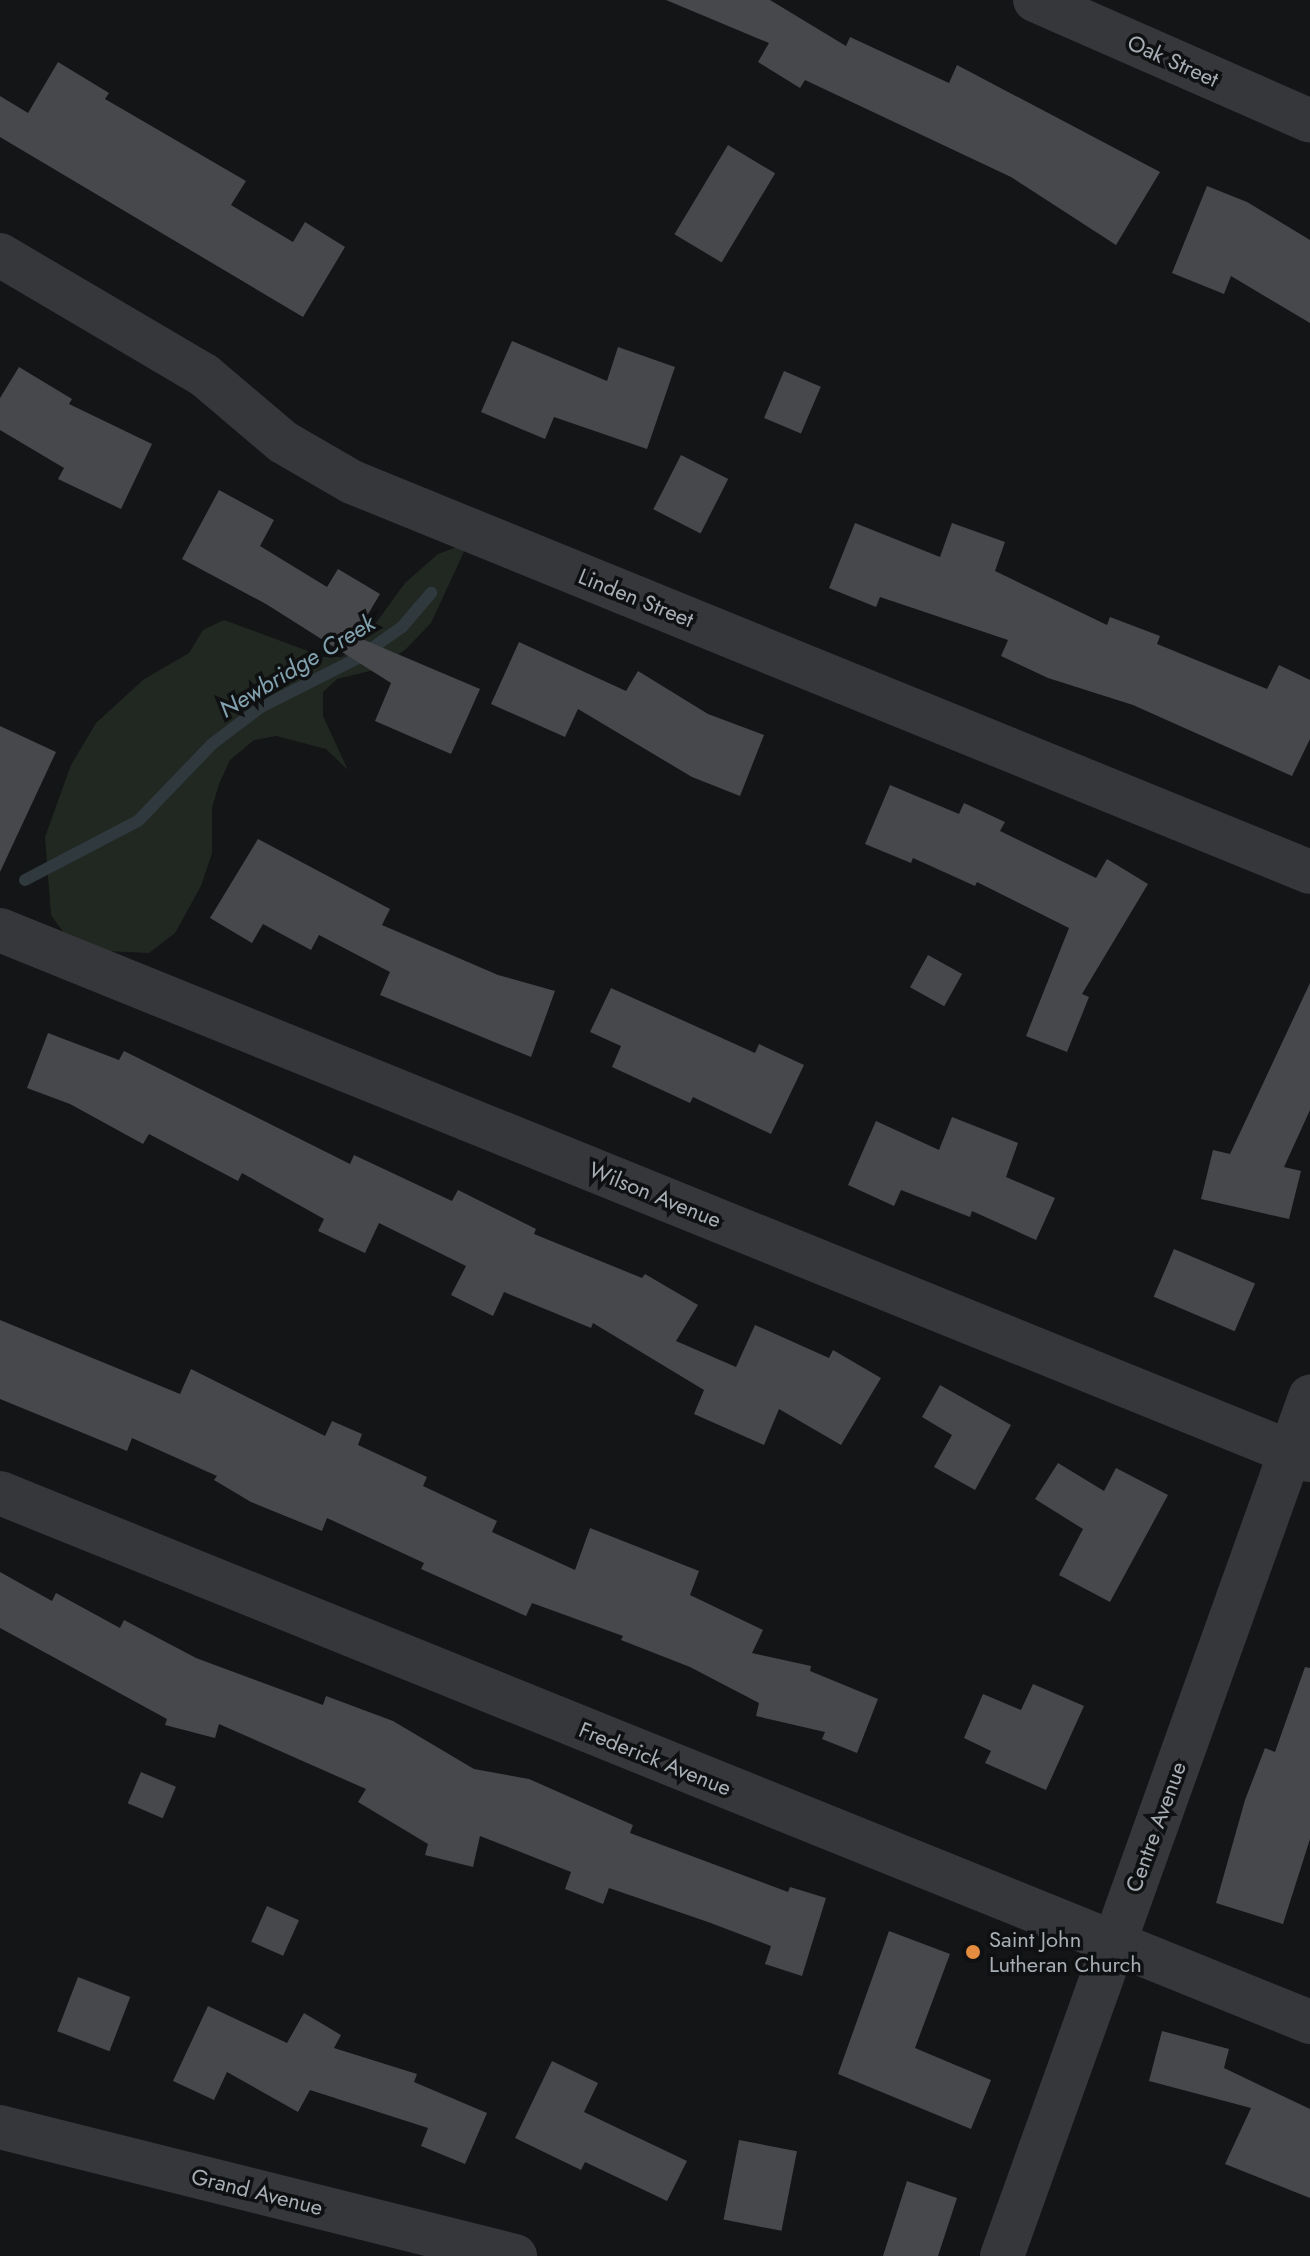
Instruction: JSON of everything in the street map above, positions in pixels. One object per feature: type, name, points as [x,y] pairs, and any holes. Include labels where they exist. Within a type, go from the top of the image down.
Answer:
[{"type":"street","name":"Oak Street","points":[[1035,0],[1310,121]]},
{"type":"street","name":"Linden Street","points":[[0,255],[204,375],[283,442],[352,482],[1310,872]]},
{"type":"street","name":"Wilson Avenue","points":[[0,930],[1300,1456]]},
{"type":"street","name":"Centre Avenue","points":[[1002,2256],[1114,1945],[1300,1456],[1310,1397]]},
{"type":"street","name":"Frederick Avenue","points":[[0,1493],[1310,2022]]},
{"type":"street","name":"Grand Avenue","points":[[0,2127],[515,2256]]},
{"type":"shaded area","points":[[468,543],[431,623],[405,650],[378,669],[337,679],[323,692],[323,716],[348,770],[326,749],[276,736],[254,740],[230,760],[219,784],[212,808],[212,853],[201,886],[175,933],[149,953],[105,951],[66,936],[51,915],[45,837],[71,765],[96,723],[143,680],[189,653],[203,630],[224,620],[324,657],[342,657],[368,634],[405,583],[438,554]]},
{"type":"building","points":[[666,0],[770,0],[846,46],[850,37],[949,83],[957,65],[1160,172],[1116,245],[1011,177],[805,80],[800,88],[758,62],[769,43]]},
{"type":"building","points":[[58,62],[109,93],[105,99],[246,181],[231,205],[293,242],[305,222],[345,247],[303,317],[0,137],[0,96],[28,113]]},
{"type":"building","points":[[728,145],[775,173],[722,262],[674,234]]},
{"type":"building","points":[[1207,186],[1247,202],[1310,240],[1310,323],[1231,276],[1224,294],[1172,273]]},
{"type":"building","points":[[512,341],[607,381],[618,347],[675,367],[647,449],[554,417],[545,439],[481,412]]},
{"type":"building","points":[[19,367],[72,399],[69,404],[152,444],[121,509],[58,479],[64,468],[0,430],[0,398]]},
{"type":"building","points":[[784,371],[821,387],[801,434],[764,418]]},
{"type":"building","points":[[681,455],[728,479],[701,533],[653,509]]},
{"type":"building","points":[[219,490],[274,520],[260,546],[327,587],[338,569],[380,594],[355,636],[480,689],[451,754],[375,721],[391,683],[266,604],[182,559]]},
{"type":"building","points":[[855,523],[940,557],[952,523],[1005,542],[995,571],[1107,625],[1110,617],[1160,636],[1157,644],[1267,689],[1279,665],[1310,680],[1310,739],[1292,776],[1133,705],[1048,678],[1001,656],[1008,640],[880,597],[876,607],[829,588]]},
{"type":"building","points":[[519,642],[626,691],[638,671],[708,714],[764,735],[740,796],[692,777],[578,709],[565,737],[491,704]]},
{"type":"building","points":[[0,726],[56,752],[0,872]]},
{"type":"building","points":[[890,785],[959,814],[964,803],[1005,822],[1000,831],[1096,878],[1107,859],[1148,884],[1082,994],[1089,997],[1067,1052],[1026,1036],[1069,928],[977,882],[975,886],[913,858],[911,863],[865,844]]},
{"type":"building","points":[[258,839],[390,909],[382,925],[498,975],[555,991],[531,1057],[380,995],[390,972],[319,935],[311,950],[263,924],[252,943],[210,918]]},
{"type":"building","points":[[928,955],[962,974],[944,1006],[910,987]]},
{"type":"building","points":[[1310,983],[1310,1110],[1284,1167],[1301,1171],[1289,1219],[1201,1199],[1213,1150],[1230,1154]]},
{"type":"building","points":[[611,988],[755,1053],[759,1044],[804,1065],[771,1134],[693,1097],[690,1103],[612,1067],[621,1046],[590,1032]]},
{"type":"building","points":[[48,1033],[119,1060],[124,1051],[350,1164],[354,1155],[452,1201],[458,1190],[536,1229],[534,1234],[642,1278],[645,1274],[698,1305],[676,1341],[736,1367],[755,1325],[829,1358],[833,1350],[881,1378],[841,1445],[779,1409],[764,1445],[694,1414],[704,1390],[593,1323],[591,1328],[504,1292],[493,1316],[451,1295],[466,1266],[379,1223],[365,1253],[318,1231],[324,1219],[242,1173],[238,1181],[149,1134],[143,1144],[70,1104],[27,1088]]},
{"type":"building","points":[[952,1117],[1018,1143],[1006,1177],[1055,1198],[1036,1240],[972,1211],[970,1217],[901,1190],[894,1206],[848,1185],[876,1121],[939,1150]]},
{"type":"building","points":[[1174,1249],[1255,1283],[1235,1331],[1154,1297]]},
{"type":"building","points":[[0,1320],[180,1394],[191,1369],[325,1436],[332,1421],[362,1434],[358,1445],[427,1477],[423,1486],[497,1521],[492,1532],[575,1570],[590,1528],[699,1571],[690,1595],[763,1630],[752,1653],[811,1666],[810,1671],[878,1699],[857,1753],[822,1739],[825,1732],[756,1716],[759,1703],[690,1667],[621,1640],[623,1636],[532,1603],[526,1616],[421,1569],[424,1563],[327,1518],[322,1531],[251,1502],[214,1480],[217,1476],[132,1438],[127,1451],[0,1399]]},
{"type":"building","points":[[940,1385],[1011,1425],[975,1490],[934,1467],[952,1435],[922,1417]]},
{"type":"building","points":[[1058,1463],[1104,1491],[1116,1468],[1168,1495],[1110,1602],[1059,1575],[1083,1529],[1035,1499]]},
{"type":"building","points":[[0,1572],[52,1601],[56,1593],[120,1628],[124,1620],[196,1658],[323,1705],[326,1696],[393,1721],[474,1769],[529,1779],[633,1825],[630,1833],[788,1892],[790,1887],[826,1898],[802,1976],[765,1964],[771,1946],[609,1888],[603,1904],[565,1889],[571,1872],[480,1836],[473,1867],[425,1855],[428,1844],[358,1802],[366,1789],[219,1724],[215,1738],[165,1725],[167,1719],[0,1628]]},
{"type":"building","points":[[1305,1667],[1310,1668],[1310,1839],[1283,1924],[1216,1903],[1245,1800],[1265,1748],[1275,1752]]},
{"type":"building","points":[[1033,1684],[1084,1706],[1046,1790],[985,1763],[991,1751],[964,1738],[983,1694],[1021,1710]]},
{"type":"building","points":[[141,1772],[176,1787],[163,1818],[128,1803]]},
{"type":"building","points":[[267,1906],[299,1920],[283,1956],[251,1942]]},
{"type":"building","points":[[889,1931],[950,1954],[915,2048],[991,2080],[971,2129],[838,2074]]},
{"type":"building","points":[[78,1977],[130,1997],[109,2051],[57,2031]]},
{"type":"building","points":[[208,2006],[287,2043],[304,2013],[341,2035],[334,2048],[417,2074],[414,2082],[487,2113],[465,2164],[421,2146],[428,2128],[310,2090],[298,2112],[227,2072],[214,2100],[173,2081]]},
{"type":"building","points":[[1162,2031],[1229,2049],[1224,2068],[1310,2109],[1310,2198],[1225,2164],[1251,2108],[1149,2081]]},
{"type":"building","points":[[552,2061],[598,2083],[584,2112],[687,2161],[667,2201],[585,2162],[581,2170],[515,2138]]},
{"type":"building","points":[[739,2140],[797,2151],[781,2231],[724,2220]]},
{"type":"building","points":[[907,2181],[957,2198],[938,2256],[883,2256]]},
{"type":"waterway","name":"Newbridge Creek","points":[[25,880],[138,821],[212,744],[261,707],[358,658],[402,627],[431,593]]},
{"type":"place","name":"Saint John Lutheran Church","points":[[973,1952]]}]
